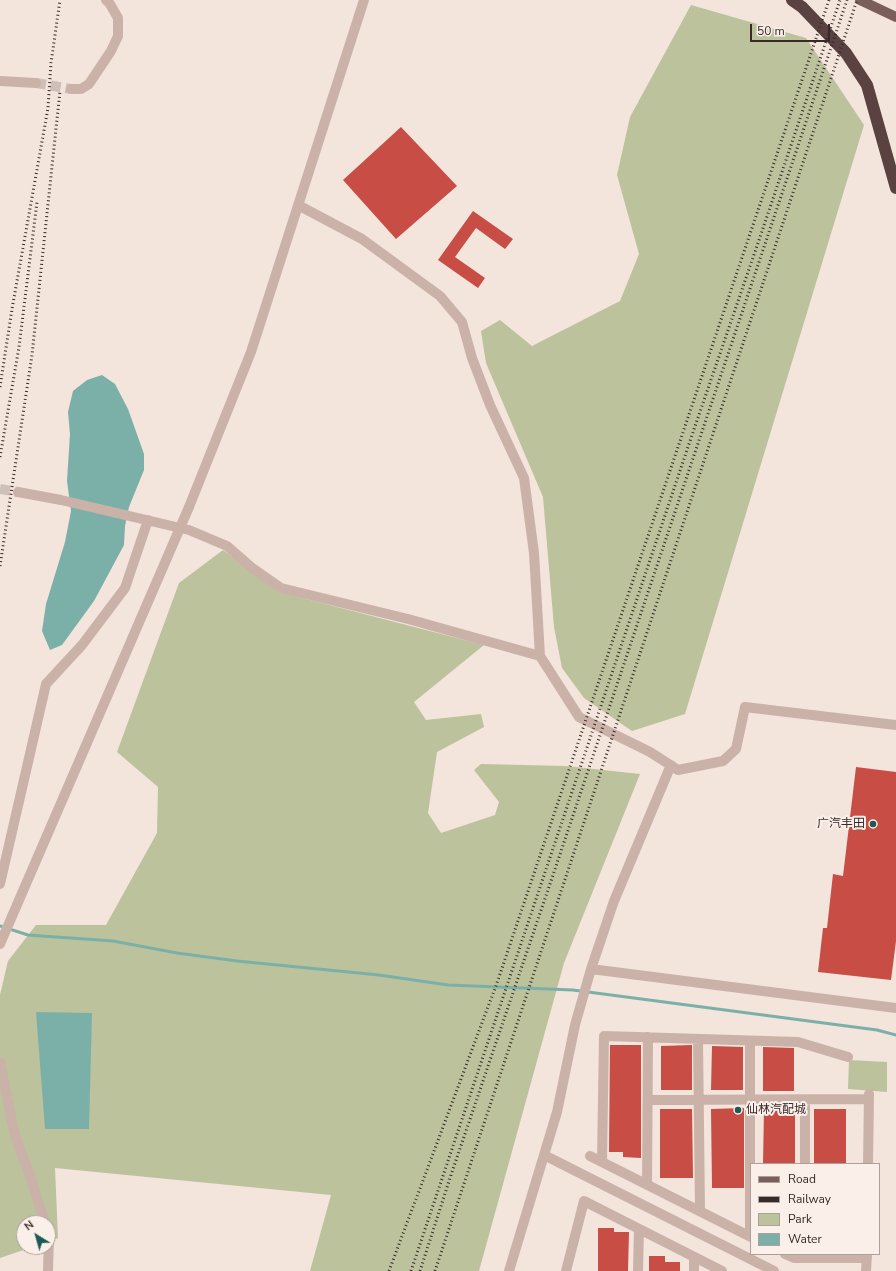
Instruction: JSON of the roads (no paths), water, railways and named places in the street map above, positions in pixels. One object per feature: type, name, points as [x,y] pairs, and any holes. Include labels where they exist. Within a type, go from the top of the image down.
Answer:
[{"type":"highway","points":[[792,0],[802,7],[846,53],[867,85],[896,188]]},
{"type":"main road","points":[[860,0],[896,17]]},
{"type":"street","points":[[72,88],[81,89],[89,84],[111,52],[118,36],[118,18],[106,0]]},
{"type":"street","points":[[0,944],[189,507],[251,352],[364,0]]},
{"type":"street","points":[[0,81],[36,83]]},
{"type":"street","points":[[298,206],[362,239],[440,296],[462,322],[472,358],[490,405],[524,478],[534,553],[540,656],[579,717],[650,752],[678,770],[722,761],[736,749],[745,707],[896,725]]},
{"type":"street","points":[[18,492],[134,516],[189,530],[227,546],[251,567],[281,588],[408,619],[540,656]]},
{"type":"street","points":[[0,884],[46,684],[82,645],[124,588],[148,520]]},
{"type":"street","points":[[509,1271],[557,1112],[575,1025],[591,969],[614,901],[670,765]]},
{"type":"street","points":[[591,969],[896,1008]]},
{"type":"street","points":[[602,1162],[604,1036],[798,1042],[848,1057]]},
{"type":"street","points":[[647,1185],[648,1037]]},
{"type":"street","points":[[698,1039],[700,1211]]},
{"type":"street","points":[[750,1040],[750,1163]]},
{"type":"street","points":[[0,1062],[15,1136],[42,1215]]},
{"type":"street","points":[[648,1100],[805,1100],[869,1096],[868,1163]]},
{"type":"street","points":[[805,1100],[805,1163]]},
{"type":"street","points":[[544,1155],[774,1271]]},
{"type":"street","points":[[590,1156],[750,1236]]},
{"type":"street","points":[[566,1271],[584,1201],[722,1271]]},
{"type":"street","points":[[638,1271],[639,1229]]},
{"type":"street","points":[[48,1255],[48,1271]]},
{"type":"street","points":[[787,1255],[794,1258],[805,1256],[867,1256],[866,1271]]},
{"type":"street","points":[[694,1257],[694,1271]]},
{"type":"water","points":[[102,375],[115,384],[128,409],[144,454],[144,470],[129,507],[125,526],[124,545],[94,601],[62,645],[50,650],[42,631],[46,604],[65,542],[71,511],[67,481],[70,434],[68,412],[73,391],[87,380]]},
{"type":"water","points":[[36,1012],[92,1013],[89,1129],[45,1129]]},
{"type":"waterway","points":[[0,926],[28,935],[113,941],[177,953],[237,961],[379,975],[448,985],[573,990],[877,1030],[896,1035]]},
{"type":"tunnel","points":[[36,83],[71,89]]},
{"type":"tunnel","points":[[0,489],[18,492]]},
{"type":"railway","points":[[0,387],[12,309],[48,108],[51,63],[60,0]]},
{"type":"railway","points":[[389,1271],[497,983],[829,0]]},
{"type":"railway","points":[[411,1271],[840,0]]},
{"type":"railway","points":[[420,1271],[847,0]]},
{"type":"railway","points":[[435,1271],[857,0]]},
{"type":"railway","points":[[0,566],[32,355],[60,91]]},
{"type":"railway","points":[[0,457],[19,347],[37,202]]},
{"type":"place","name":"广汽丰田","points":[[873,824]]},
{"type":"place","name":"仙林汽配城","points":[[738,1110]]}]
